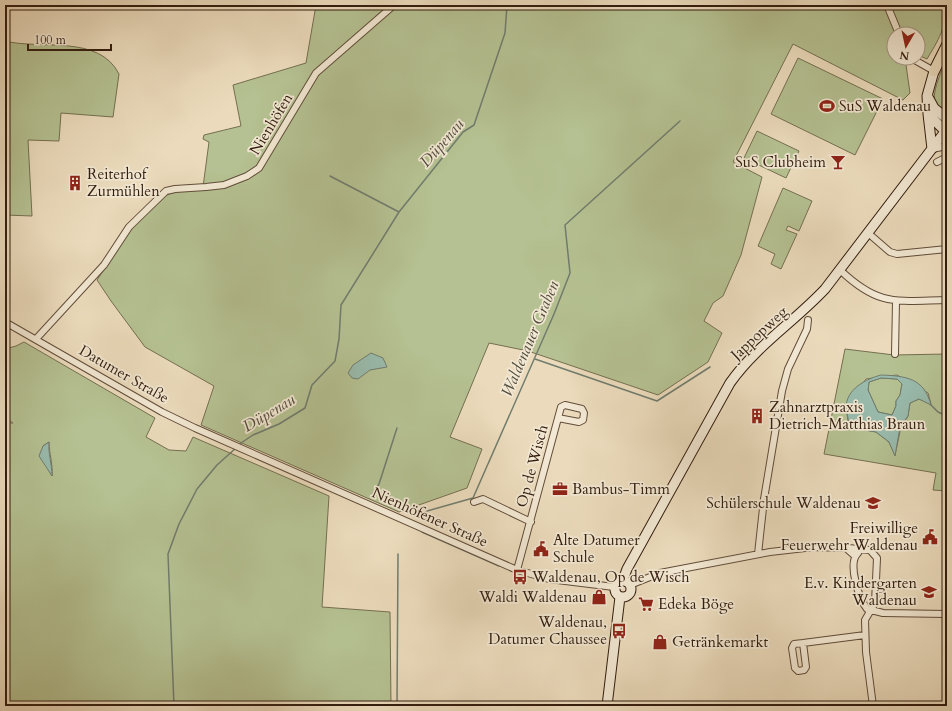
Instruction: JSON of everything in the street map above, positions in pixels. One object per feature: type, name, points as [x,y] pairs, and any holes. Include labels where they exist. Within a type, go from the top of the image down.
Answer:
[{"type":"main road","points":[[934,72],[947,45]]},
{"type":"street","name":"Nienhöfen","points":[[36,339],[104,265],[128,228],[166,191],[224,185],[247,176],[259,168],[316,73],[394,5]]},
{"type":"street","points":[[887,5],[896,26]]},
{"type":"street","points":[[924,66],[934,72],[927,96],[932,149],[947,146]]},
{"type":"street","points":[[927,96],[934,108],[947,119]]},
{"type":"street","points":[[928,114],[946,131]]},
{"type":"street","name":"Jappopweg","points":[[627,583],[627,569],[730,383],[742,366],[756,351],[813,301],[840,270],[946,131]]},
{"type":"street","points":[[937,162],[947,157]]},
{"type":"street","points":[[868,233],[885,248],[897,254],[947,249]]},
{"type":"street","points":[[840,270],[866,291],[896,301],[947,300]]},
{"type":"street","points":[[895,354],[896,301]]},
{"type":"street","points":[[758,554],[764,499],[782,391],[788,369],[807,330],[808,320]]},
{"type":"street","name":"Datumer Straße","points":[[5,322],[162,412],[241,449]]},
{"type":"street","name":"Op de Wisch","points":[[517,570],[558,418]]},
{"type":"street","name":"Nienhöfener Straße","points":[[241,449],[517,570],[549,579],[614,587]]},
{"type":"street","name":"Op de Wisch","points":[[474,502],[483,499],[531,522]]},
{"type":"street","points":[[620,597],[614,591],[614,587],[618,582],[627,583],[660,573],[758,554],[814,547],[870,550],[877,558],[875,603],[865,620],[865,635],[873,706]]},
{"type":"street","points":[[848,548],[855,556]]},
{"type":"street","points":[[861,550],[855,556],[854,574],[857,589],[864,605],[871,611],[883,613],[947,614]]},
{"type":"street","points":[[620,597],[629,594],[627,583]]},
{"type":"street","points":[[607,706],[616,620],[620,597]]},
{"type":"street","points":[[803,643],[865,635]]},
{"type":"green space","points":[[316,5],[389,5],[343,46],[347,50],[398,5],[943,5],[944,12],[941,33],[927,59],[926,26],[886,26],[886,66],[906,66],[910,93],[903,100],[793,44],[733,162],[762,177],[741,255],[723,296],[713,303],[704,321],[722,333],[708,362],[658,395],[528,351],[489,343],[450,437],[482,449],[467,488],[399,512],[201,425],[214,386],[145,347],[97,280],[131,229],[158,198],[181,190],[203,187],[209,142],[203,139],[204,135],[241,126],[233,85],[306,63]]},
{"type":"green space","points":[[5,41],[83,48],[98,53],[110,61],[119,74],[113,117],[61,113],[59,141],[28,140],[32,216],[5,215]]},
{"type":"green space","name":"SuS Waldenau","points":[[798,58],[883,99],[855,155],[771,114]]},
{"type":"green space","points":[[947,59],[947,109],[939,108],[935,104],[934,98],[938,80]]},
{"type":"green space","points":[[757,131],[799,151],[786,178],[744,158]]},
{"type":"green space","points":[[783,188],[812,201],[799,231],[788,226],[786,230],[797,234],[781,269],[771,264],[775,254],[758,246]]},
{"type":"green space","points":[[24,342],[155,418],[146,437],[169,450],[186,451],[193,437],[329,496],[322,607],[390,612],[391,706],[5,706],[5,423],[13,423],[5,417],[5,349]],"holes":[[[49,442],[52,467],[52,476],[43,446]]]},
{"type":"green space","points":[[845,349],[894,355],[947,354],[947,491],[933,490],[936,473],[824,454]],"holes":[[[897,375],[928,393],[931,404],[919,399],[910,403],[908,416],[901,427],[895,455],[889,442],[876,432],[849,427],[846,407],[866,379]]]},
{"type":"green space","points":[[881,378],[897,379],[902,384],[900,395],[896,401],[896,406],[892,415],[878,412],[868,390],[869,382]]},
{"type":"shaded area","points":[[371,353],[383,358],[387,367],[370,370],[358,379],[352,378],[348,373],[353,365]]},
{"type":"shaded area","points":[[881,375],[898,376],[913,380],[924,389],[931,405],[919,399],[910,403],[908,416],[900,427],[895,456],[889,442],[876,432],[849,427],[846,408],[849,395],[863,382]],"holes":[[[881,378],[897,379],[902,384],[900,395],[896,401],[896,406],[892,415],[878,412],[868,390],[869,382]]]},
{"type":"shaded area","points":[[49,442],[52,476],[39,456],[43,446]]},
{"type":"waterway","name":"Düpenau","points":[[238,445],[253,435],[279,424],[305,408],[312,385],[335,361],[339,339],[341,305],[399,212],[463,132],[474,125],[505,33],[507,5]]},
{"type":"waterway","name":"Waldenauer Graben","points":[[413,515],[473,498],[554,314],[570,273],[565,225],[680,121]]},
{"type":"waterway","points":[[330,176],[399,212]]},
{"type":"waterway","points":[[535,359],[657,401],[710,367]]},
{"type":"waterway","points":[[931,405],[938,412],[947,416]]},
{"type":"waterway","points":[[371,496],[379,484],[397,428]]},
{"type":"waterway","name":"Düpenau","points":[[174,706],[168,554],[179,524],[197,489],[217,465],[236,448]]},
{"type":"waterway","points":[[422,532],[499,566]]},
{"type":"waterway","name":"Waldenauer Graben","points":[[397,706],[398,554]]},
{"type":"place","name":"SuS Waldenau","points":[[827,106]]},
{"type":"place","name":"SuS Clubheim","points":[[838,162]]},
{"type":"place","name":"Reiterhof Zurmühlen","points":[[75,183]]},
{"type":"place","name":"Zahnarztpraxis Dietrich-Matthias Braun","points":[[757,416]]},
{"type":"place","name":"Bambus-Timm","points":[[560,489]]},
{"type":"place","name":"Schülerschule Waldenau","points":[[873,503]]},
{"type":"place","name":"Freiwillige Feuerwehr Waldenau","points":[[930,537]]},
{"type":"place","name":"Alte Datumer Schule","points":[[541,549]]},
{"type":"place","name":"Waldenau, Op de Wisch","points":[[520,577]]},
{"type":"place","name":"E.v. Kindergarten Waldenau","points":[[929,592]]},
{"type":"place","name":"Waldi Waldenau","points":[[599,597]]},
{"type":"place","name":"Edeka Böge","points":[[646,604]]},
{"type":"place","name":"Waldenau, Datumer Chaussee","points":[[619,631]]},
{"type":"place","name":"Getränkemarkt","points":[[660,642]]}]
